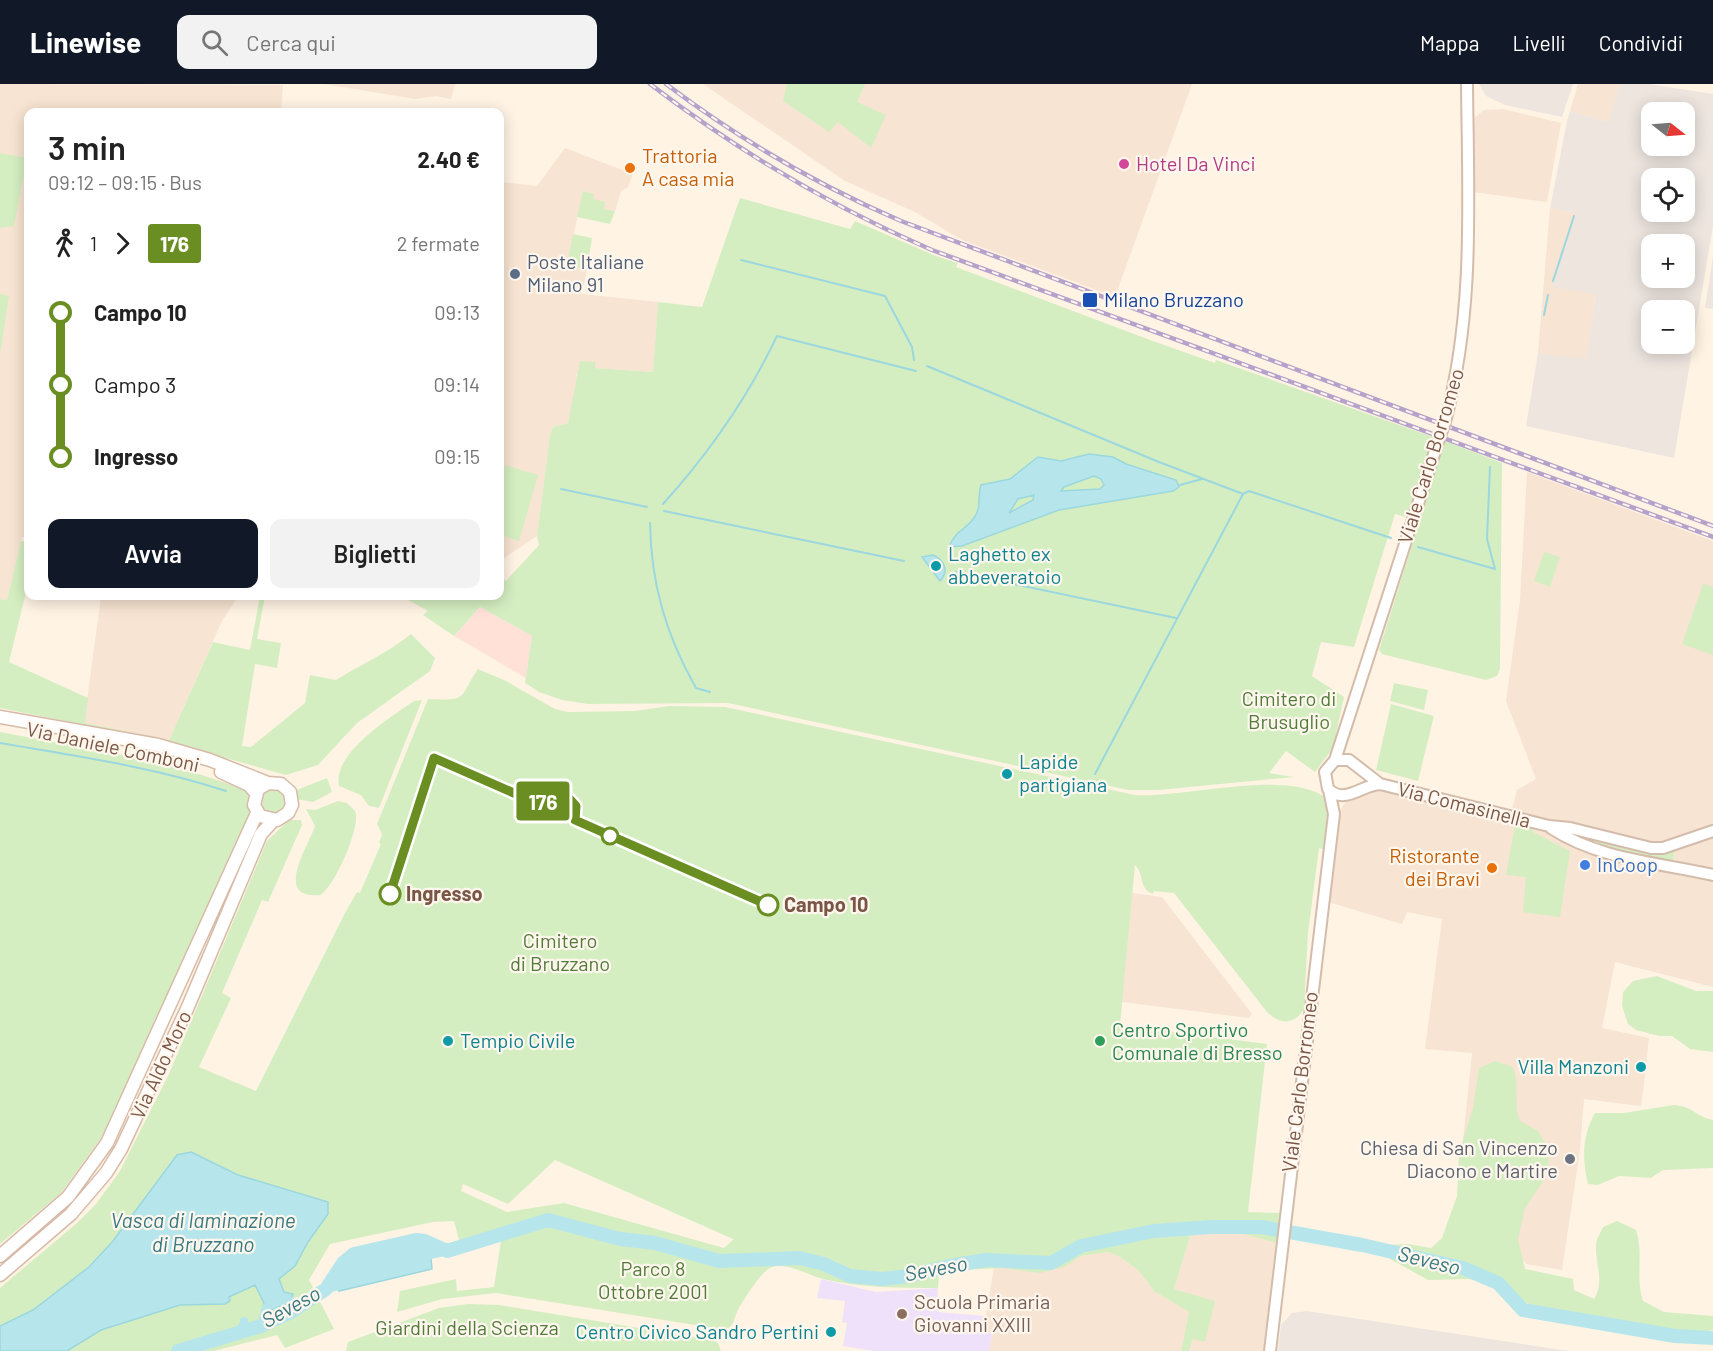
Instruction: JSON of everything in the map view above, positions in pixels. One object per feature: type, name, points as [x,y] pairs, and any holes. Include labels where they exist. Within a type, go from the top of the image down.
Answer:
[{"type":"main road","name":"Via Daniele Comboni","points":[[0,717],[165,747],[210,760],[268,783],[284,786],[292,801],[285,816],[273,821]]},
{"type":"main road","name":"Via Daniele Comboni","points":[[0,724],[177,758],[228,774],[249,785],[256,793]]},
{"type":"main road","points":[[268,783],[256,793],[254,805],[257,813],[273,821]]},
{"type":"main road","name":"Via Aldo Moro","points":[[0,1256],[68,1197],[107,1143],[257,813]]},
{"type":"main road","name":"Via Aldo Moro","points":[[0,1275],[71,1214],[95,1187],[122,1149],[187,1009],[261,834],[273,821]]},
{"type":"street","name":"Viale Carlo Borromeo","points":[[1335,760],[1346,733],[1364,665],[1445,422],[1458,369],[1466,313],[1467,84]]},
{"type":"street","name":"Viale Carlo Borromeo","points":[[1346,733],[1349,760]]},
{"type":"street","points":[[1335,760],[1349,760],[1360,769],[1362,780],[1357,790],[1346,796],[1339,796],[1329,790],[1324,780],[1325,772],[1335,760]]},
{"type":"street","name":"Via Comasinella","points":[[1360,769],[1380,784],[1549,826]]},
{"type":"street","name":"Via Comasinella","points":[[1357,790],[1380,784]]},
{"type":"street","name":"Viale Carlo Borromeo","points":[[1270,1351],[1334,814],[1329,790]]},
{"type":"street","name":"Viale Carlo Borromeo","points":[[1334,814],[1346,796]]},
{"type":"street","points":[[1549,826],[1570,828],[1651,848],[1663,848],[1713,831]]},
{"type":"street","points":[[1549,826],[1570,840],[1593,850],[1713,875]]},
{"type":"street","points":[[1593,850],[1591,843],[1598,835]]},
{"type":"street","points":[[1647,862],[1652,857],[1651,848]]},
{"type":"shaded area","points":[[0,84],[283,85],[281,108],[24,108],[24,537],[22,537],[7,600],[0,599]]},
{"type":"shaded area","points":[[324,84],[455,84],[451,99],[436,96],[415,99]]},
{"type":"shaded area","points":[[703,84],[1192,84],[1115,297],[962,240],[915,212],[845,181]]},
{"type":"shaded area","points":[[1479,84],[1573,84],[1562,117],[1505,105],[1486,96]]},
{"type":"shaded area","points":[[1578,84],[1620,84],[1608,122],[1570,111]]},
{"type":"shaded area","points":[[1620,84],[1649,84],[1713,94],[1713,226],[1695,333],[1695,300],[1641,300],[1641,354],[1691,354],[1674,458],[1526,426],[1538,353],[1586,359],[1596,294],[1552,287],[1576,213],[1550,208],[1570,111],[1608,122]]},
{"type":"shaded area","points":[[1503,109],[1561,123],[1547,202],[1473,192],[1473,119],[1484,110]]},
{"type":"shaded area","points":[[565,148],[633,174],[628,187],[621,191],[615,211],[604,209],[583,192],[567,265],[587,269],[582,294],[658,302],[653,372],[595,368],[576,375],[578,379],[568,423],[553,427],[550,435],[537,536],[504,558],[504,182],[537,186]]},
{"type":"shaded area","points":[[1550,208],[1576,213],[1596,294],[1586,360],[1538,353]]},
{"type":"shaded area","points":[[1713,256],[1713,309],[1705,308]]},
{"type":"shaded area","points":[[1527,472],[1713,541],[1713,830],[1663,846],[1511,814],[1517,790],[1536,779],[1506,701],[1520,600]]},
{"type":"shaded area","points":[[100,600],[235,600],[221,623],[169,740],[84,723]]},
{"type":"shaded area","points":[[480,607],[532,636],[526,678],[454,636]]},
{"type":"shaded area","points":[[1381,786],[1506,816],[1672,867],[1676,846],[1713,833],[1713,987],[1615,962],[1602,1028],[1649,1038],[1641,1106],[1584,1099],[1580,1150],[1562,1270],[1526,1264],[1459,1179],[1472,1053],[1425,1049],[1442,919],[1407,912],[1402,924],[1325,901],[1337,815],[1348,798]]},
{"type":"shaded area","points":[[1132,893],[1162,897],[1252,1014],[1249,1018],[1122,1002]]},
{"type":"shaded area","points":[[1216,1226],[1278,1243],[1265,1351],[1189,1351],[1214,1301],[1174,1289],[1191,1233]]},
{"type":"shaded area","points":[[1108,1252],[1120,1257],[1138,1270],[1155,1292],[1189,1312],[1181,1351],[989,1351],[992,1333],[983,1331],[994,1268],[1063,1267],[1081,1256]]},
{"type":"shaded area","name":"Scuola Primaria Giovanni XXIII","points":[[821,1279],[876,1292],[938,1288],[937,1312],[985,1316],[983,1331],[992,1333],[989,1351],[874,1351],[843,1346],[847,1323],[842,1322],[845,1301],[817,1298]]},
{"type":"shaded area","points":[[1307,1311],[1568,1351],[1278,1351],[1281,1325],[1292,1313]]},
{"type":"green space","points":[[787,84],[865,84],[857,102],[886,115],[871,148],[838,122],[829,132],[783,101]]},
{"type":"green space","points":[[0,153],[24,157],[24,174],[14,226],[0,228]]},
{"type":"green space","points":[[583,191],[594,194],[593,199],[605,202],[604,209],[615,211],[610,224],[577,217]]},
{"type":"green space","name":"Cimitero di Brusuglio","points":[[740,198],[850,229],[855,221],[936,256],[958,263],[956,267],[1150,340],[1215,363],[1216,360],[1433,437],[1406,517],[1395,514],[1354,647],[1321,642],[1312,676],[1344,697],[1333,748],[1315,772],[1286,751],[1269,773],[1294,777],[1159,790],[1128,790],[728,703],[588,704],[562,700],[539,692],[525,683],[532,636],[480,607],[454,636],[423,615],[428,611],[408,600],[504,600],[504,579],[506,581],[539,545],[537,536],[550,435],[553,427],[568,423],[580,361],[595,362],[595,368],[653,372],[658,302],[702,307]]},
{"type":"green space","points":[[573,234],[592,238],[587,269],[567,265]]},
{"type":"green space","points":[[0,294],[9,296],[0,354]]},
{"type":"green space","points":[[1445,441],[1502,463],[1500,669],[1497,676],[1486,680],[1382,654],[1379,650]]},
{"type":"green space","points":[[505,465],[538,475],[519,541],[504,536]]},
{"type":"green space","points":[[21,541],[24,541],[24,600],[9,662],[88,698],[85,723],[169,740],[213,642],[250,650],[259,600],[264,600],[257,639],[281,643],[277,668],[255,664],[242,746],[251,747],[305,703],[310,675],[336,680],[384,653],[411,634],[435,658],[430,671],[357,723],[318,765],[286,775],[169,742],[0,708],[0,599],[7,600]]},
{"type":"green space","points":[[1544,552],[1560,557],[1550,587],[1534,581]]},
{"type":"green space","points":[[1703,584],[1713,587],[1713,655],[1682,644]]},
{"type":"green space","points":[[478,669],[506,681],[555,709],[568,712],[635,711],[669,706],[725,707],[1135,795],[1285,785],[1307,789],[1325,797],[1327,816],[1323,849],[1319,848],[1308,933],[1304,1009],[1291,1020],[1282,1021],[1267,1012],[1174,893],[1154,891],[1153,894],[1148,891],[1135,865],[1120,1025],[1267,1044],[1248,1212],[1281,1213],[1278,1243],[1217,1227],[1215,1232],[1203,1229],[1191,1233],[1174,1289],[1215,1301],[1205,1342],[1193,1339],[1189,1351],[1181,1351],[1189,1312],[1155,1292],[1138,1270],[1120,1257],[1108,1252],[1081,1256],[1064,1267],[1040,1273],[1003,1268],[939,1271],[938,1288],[866,1286],[823,1279],[787,1267],[773,1267],[767,1270],[755,1284],[739,1308],[732,1324],[726,1330],[496,1293],[442,1299],[397,1312],[400,1291],[456,1279],[457,1291],[494,1287],[501,1241],[462,1252],[454,1221],[433,1222],[330,1244],[309,1280],[334,1329],[285,1348],[277,1335],[214,1351],[0,1351],[0,1288],[77,1223],[96,1204],[120,1171],[169,1074],[267,841],[289,820],[301,820],[302,825],[268,902],[262,900],[222,993],[231,998],[199,1067],[256,1091],[345,913],[357,892],[360,893],[381,844],[379,843],[382,834],[377,824],[428,699],[451,699],[461,696]],"holes":[[[555,1160],[734,1239],[724,1248],[564,1203],[507,1212],[461,1191],[463,1184],[508,1204]]]},
{"type":"green space","points":[[1394,683],[1428,690],[1424,710],[1390,701]]},
{"type":"green space","points":[[422,700],[379,808],[369,806],[361,795],[339,786],[339,774],[345,761],[365,737],[414,701]]},
{"type":"green space","points":[[1391,704],[1434,716],[1418,781],[1376,770]]},
{"type":"green space","points":[[0,732],[166,763],[247,790],[252,813],[111,1124],[61,1193],[0,1244]]},
{"type":"green space","points":[[327,778],[332,792],[313,802],[296,799],[295,793],[299,789]]},
{"type":"green space","points":[[273,789],[278,790],[284,796],[284,806],[278,812],[273,813],[268,812],[262,806],[261,801],[262,796],[268,790]]},
{"type":"green space","points":[[338,801],[347,803],[355,811],[356,818],[351,842],[339,869],[326,890],[320,895],[306,894],[298,889],[296,880],[301,858],[315,826],[306,809],[315,810]]},
{"type":"green space","points":[[1515,825],[1533,829],[1533,832],[1570,851],[1560,917],[1523,912],[1526,877],[1506,875]]},
{"type":"green space","points":[[1570,828],[1651,848],[1676,844],[1672,867],[1570,840]]},
{"type":"green space","points":[[1657,976],[1696,991],[1713,991],[1713,1052],[1690,1049],[1672,1036],[1659,1036],[1636,1030],[1628,1024],[1622,1006],[1623,992],[1633,981]]},
{"type":"green space","points":[[1495,1061],[1513,1067],[1520,1121],[1538,1131],[1547,1146],[1549,1161],[1544,1180],[1525,1208],[1518,1239],[1525,1269],[1573,1279],[1574,1290],[1594,1299],[1599,1286],[1597,1240],[1603,1227],[1617,1221],[1636,1230],[1643,1301],[1664,1312],[1713,1316],[1713,1330],[1700,1332],[1653,1328],[1560,1313],[1506,1297],[1487,1282],[1468,1279],[1428,1280],[1383,1255],[1387,1245],[1408,1244],[1431,1248],[1442,1238],[1457,1196],[1459,1153],[1473,1108],[1479,1068]]},
{"type":"green space","points":[[1674,1105],[1687,1108],[1713,1120],[1713,1168],[1663,1170],[1651,1178],[1619,1176],[1598,1185],[1588,1184],[1584,1148],[1595,1113],[1624,1113]]},
{"type":"green space","name":"Giardini della Scienza","points":[[468,1304],[499,1305],[712,1340],[718,1343],[721,1351],[346,1351],[348,1342],[439,1308]]},
{"type":"water","points":[[1089,454],[1113,457],[1126,464],[1176,480],[1179,487],[1173,491],[1059,510],[962,546],[949,547],[955,536],[976,514],[981,485],[1010,479],[1038,457],[1061,461]],"holes":[[[1094,476],[1101,479],[1104,485],[1100,489],[1061,491],[1064,487]],[[1034,495],[1033,500],[1009,513],[1018,499]]]},
{"type":"water","points":[[933,555],[944,566],[943,578],[940,581],[922,557]]},
{"type":"water","name":"Vasca di laminazione di Bruzzano","points":[[191,1152],[238,1175],[328,1202],[328,1214],[308,1242],[295,1266],[279,1279],[284,1292],[293,1294],[289,1306],[262,1311],[264,1303],[255,1285],[229,1297],[230,1301],[225,1304],[180,1305],[101,1330],[67,1351],[0,1351],[0,1326],[33,1310],[89,1267],[113,1241],[177,1155]]},
{"type":"water","points":[[417,1244],[430,1249],[432,1269],[339,1291],[337,1282],[352,1260]]},
{"type":"waterway","points":[[1553,281],[1574,216]]},
{"type":"waterway","points":[[741,260],[885,296],[912,347],[914,360]]},
{"type":"waterway","points":[[1544,315],[1548,295]]},
{"type":"waterway","points":[[663,504],[726,424],[766,359],[777,336],[916,371]]},
{"type":"waterway","points":[[927,366],[1159,462],[1243,494]]},
{"type":"waterway","points":[[1418,547],[1495,569],[1487,539],[1490,467]]},
{"type":"waterway","points":[[1180,485],[1202,479]]},
{"type":"waterway","points":[[561,489],[647,507]]},
{"type":"waterway","points":[[1095,774],[1243,494],[1249,491],[1391,538]]},
{"type":"waterway","points":[[664,511],[904,561]]},
{"type":"waterway","points":[[650,523],[653,567],[669,629],[696,688],[710,692]]},
{"type":"waterway","points":[[956,572],[1176,618]]},
{"type":"waterway","points":[[0,743],[171,775],[226,791]]},
{"type":"waterway","name":"Seveso","points":[[178,1351],[261,1326],[291,1312],[326,1289],[343,1263],[354,1254],[416,1240],[425,1241],[447,1251],[548,1220],[620,1239],[655,1243],[719,1261],[799,1258],[824,1264],[850,1276],[882,1279],[909,1276],[986,1260],[1051,1263],[1081,1246],[1154,1231],[1211,1227],[1261,1227],[1362,1245],[1463,1268],[1498,1283],[1523,1310],[1675,1336],[1713,1338]]},
{"type":"waterway","points":[[423,1257],[447,1251]]},
{"type":"waterway","points":[[326,1289],[346,1284]]},
{"type":"waterway","points":[[282,1299],[301,1303]]},
{"type":"waterway","points":[[261,1326],[266,1307],[272,1305]]},
{"type":"waterway","points":[[240,1333],[244,1321]]},
{"type":"railway","points":[[650,84],[683,109],[786,176],[857,215],[932,250],[1713,537]]},
{"type":"railway","points":[[666,84],[722,124],[779,160],[901,221],[1713,526]]},
{"type":"bus line","name":"176","points":[[390,894],[434,758],[541,805],[552,795],[566,795],[576,806],[575,820],[768,905]]},
{"type":"place","name":"Hotel Da Vinci","points":[[1124,164]]},
{"type":"place","name":"Trattoria A casa mia","points":[[630,168]]},
{"type":"place","name":"Poste Italiane Milano 91","points":[[515,274]]},
{"type":"place","name":"Milano Bruzzano","points":[[1090,300]]},
{"type":"place","name":"Laghetto ex abbeveratoio","points":[[936,566]]},
{"type":"place","name":"Lapide partigiana","points":[[1007,774]]},
{"type":"place","name":"InCoop","points":[[1585,865]]},
{"type":"place","name":"Ristorante dei Bravi","points":[[1492,868]]},
{"type":"place","name":"Ingresso","points":[[390,894]]},
{"type":"place","name":"Campo 10","points":[[768,905]]},
{"type":"place","name":"Tempio Civile","points":[[448,1041]]},
{"type":"place","name":"Centro Sportivo Comunale di Bresso","points":[[1100,1041]]},
{"type":"place","name":"Villa Manzoni","points":[[1641,1067]]},
{"type":"place","name":"Chiesa di San Vincenzo Diacono e Martire","points":[[1570,1159]]},
{"type":"place","name":"Scuola Primaria Giovanni XXIII","points":[[902,1314]]},
{"type":"place","name":"Centro Civico Sandro Pertini","points":[[831,1332]]},
{"type":"park label","name":"Cimitero di Bruzzano","points":[[560,952]]},
{"type":"park label","name":"Parco 8 Ottobre 2001","points":[[653,1280]]}]
